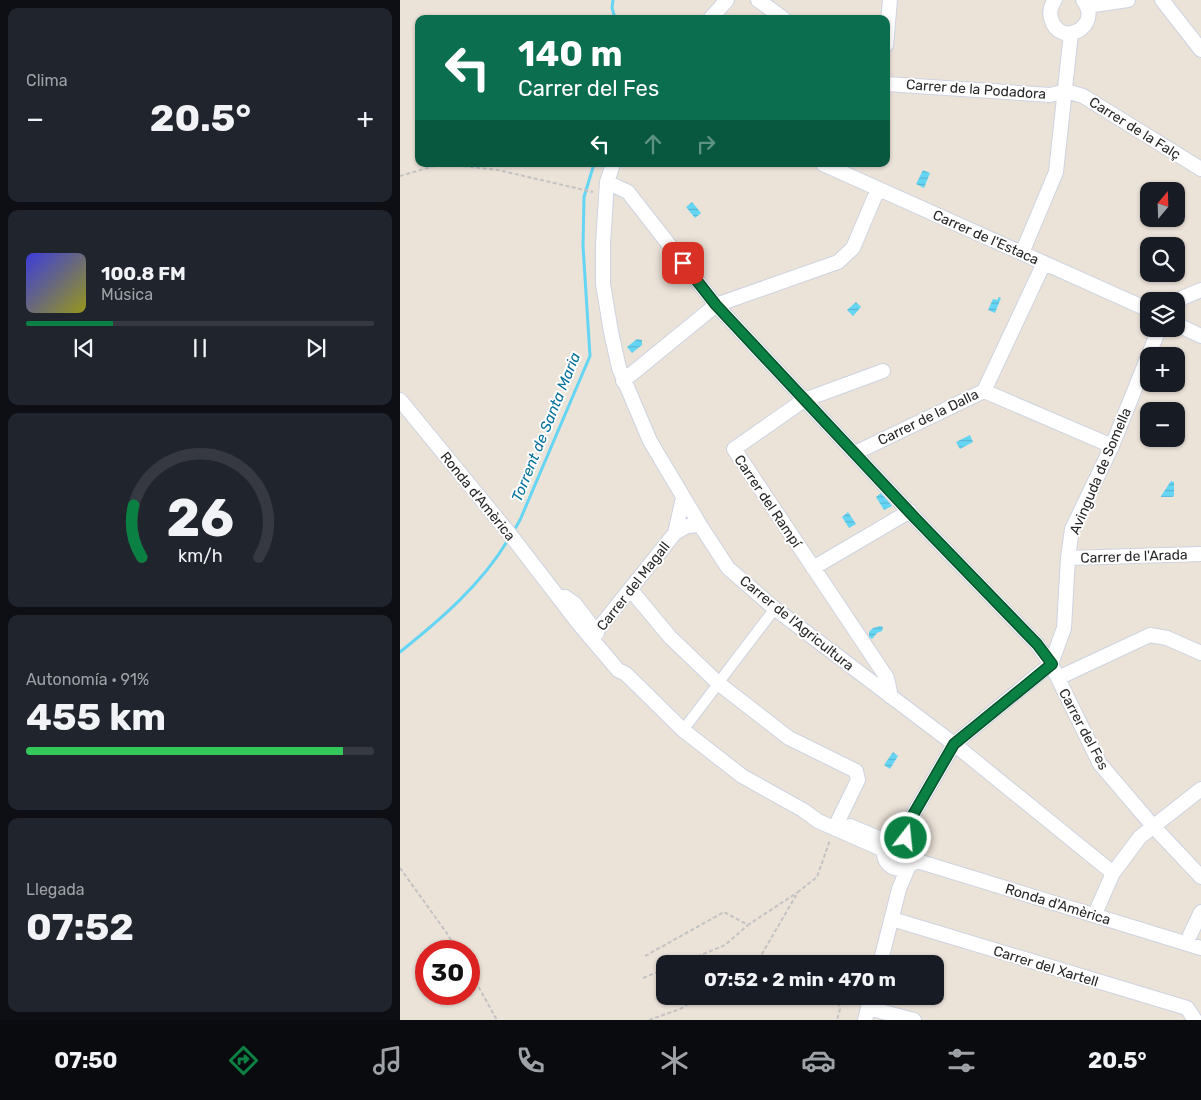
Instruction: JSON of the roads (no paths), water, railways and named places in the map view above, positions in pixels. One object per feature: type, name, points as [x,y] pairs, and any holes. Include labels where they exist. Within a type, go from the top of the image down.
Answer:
[{"type":"street","points":[[714,15],[727,0]]},
{"type":"street","points":[[758,0],[779,15]]},
{"type":"street","points":[[889,15],[890,0]]},
{"type":"street","points":[[1052,1],[1050,15],[1052,23],[1061,31],[1070,33],[1077,32],[1086,24],[1089,17],[1085,3],[1128,0]]},
{"type":"street","points":[[1162,0],[1201,50]]},
{"type":"street","points":[[1022,253],[1056,172],[1066,91],[1070,33]]},
{"type":"street","name":"Carrer de la Podadora","points":[[890,84],[1050,95],[1066,91]]},
{"type":"street","name":"Carrer de la Falç","points":[[1066,91],[1083,96],[1201,169]]},
{"type":"street","name":"Carrer de l'Agricultura","points":[[612,167],[607,188],[603,284],[611,332],[623,381],[650,441],[683,498],[728,568],[774,608],[954,744],[1113,873]]},
{"type":"street","name":"Carrer de l'Estaca","points":[[830,167],[1140,306]]},
{"type":"street","name":"Carrer del Fes","points":[[607,188],[628,192],[716,305],[1037,644],[1052,664],[1100,764],[1153,826],[1201,877]]},
{"type":"street","points":[[623,381],[716,305],[838,262],[852,248],[878,189]]},
{"type":"street","name":"Carrer de la Dalla","points":[[855,453],[984,391],[1044,263]]},
{"type":"street","points":[[1185,297],[1201,290]]},
{"type":"street","points":[[1185,328],[1201,336]]},
{"type":"street","name":"Avinguda de Somella","points":[[1052,664],[1064,628],[1068,558],[1072,529],[1112,446],[1156,337]]},
{"type":"street","name":"Carrer del Rampí","points":[[882,371],[804,400],[734,449],[886,678],[892,697]]},
{"type":"street","points":[[984,391],[1112,446]]},
{"type":"street","name":"Ronda d'Amèrica","points":[[400,400],[556,592],[575,604],[594,635],[620,660],[626,674],[683,730],[742,776],[803,810],[820,812],[836,824],[913,844],[908,862]]},
{"type":"street","name":"Carrer del Magall","points":[[675,533],[683,498]]},
{"type":"street","points":[[813,568],[910,511]]},
{"type":"street","name":"Carrer del Magall","points":[[594,635],[675,533],[687,526],[700,525]]},
{"type":"street","name":"Carrer de l'Arada","points":[[1068,558],[1201,554]]},
{"type":"street","points":[[630,589],[670,637],[718,683],[790,738],[856,772],[858,780],[836,824]]},
{"type":"street","points":[[722,678],[773,611]]},
{"type":"street","points":[[1058,678],[1150,635],[1166,638],[1201,653]]},
{"type":"street","points":[[908,862],[887,864],[883,853],[896,839],[954,744],[1052,664]]},
{"type":"street","points":[[683,730],[715,688]]},
{"type":"street","points":[[1098,907],[1113,873],[1140,837],[1201,789]]},
{"type":"street","name":"Ronda d'Amèrica","points":[[908,862],[941,859],[965,870],[1050,896],[1098,907],[1196,937]]},
{"type":"street","points":[[882,955],[899,889],[896,877],[908,862]]},
{"type":"street","name":"Ronda d'Amèrica","points":[[908,862],[1201,948]]},
{"type":"street","points":[[1196,937],[1201,912]]},
{"type":"street","name":"Carrer del Xartell","points":[[892,919],[1187,1008],[1195,1020]]},
{"type":"street","points":[[868,1008],[914,1020]]},
{"type":"water","points":[[923,170],[930,173],[924,188],[916,184]]},
{"type":"water","points":[[692,202],[701,213],[695,218],[686,207]]},
{"type":"water","points":[[999,297],[1001,298],[995,313],[988,310],[993,299],[997,300]]},
{"type":"water","points":[[856,302],[861,307],[853,316],[847,310]]},
{"type":"water","points":[[637,339],[642,340],[642,345],[632,353],[627,347]]},
{"type":"water","points":[[970,435],[973,442],[960,449],[956,442]]},
{"type":"water","points":[[1171,481],[1174,482],[1173,497],[1161,497],[1161,496]]},
{"type":"water","points":[[881,493],[892,506],[884,510],[876,497]]},
{"type":"water","points":[[848,512],[856,524],[849,528],[842,517]]},
{"type":"water","points":[[883,627],[882,631],[877,633],[872,639],[869,637],[869,632],[873,628]]},
{"type":"water","points":[[893,752],[898,756],[890,769],[884,765]]},
{"type":"waterway","name":"Torrent de Santa Maria","points":[[613,0],[612,8],[614,15]]},
{"type":"waterway","name":"Torrent de Santa Maria","points":[[513,532],[520,520],[590,356],[583,246],[584,197],[593,167]]},
{"type":"waterway","name":"Torrent de Santa Maria","points":[[400,652],[445,614],[473,587],[508,540]]}]
